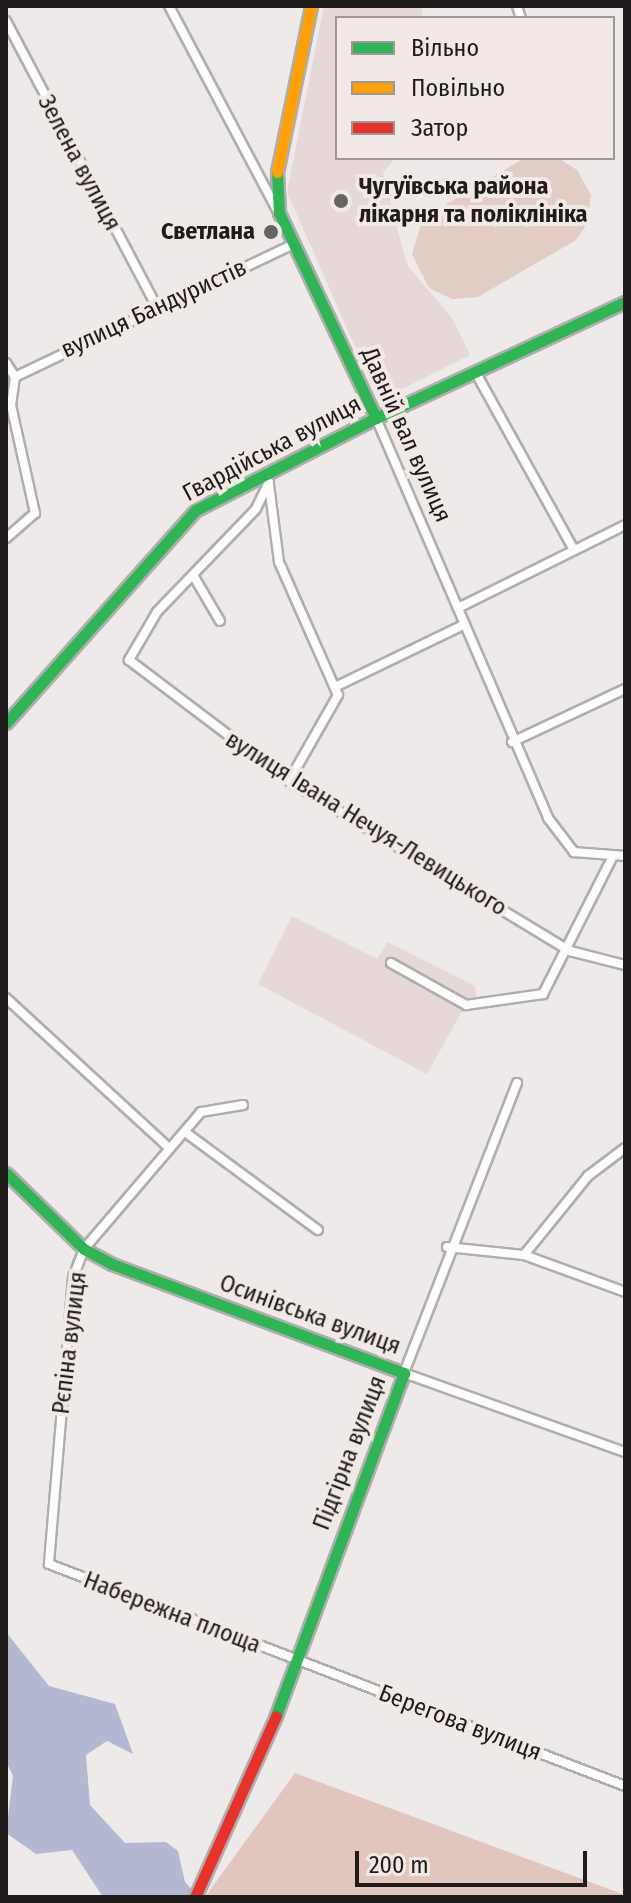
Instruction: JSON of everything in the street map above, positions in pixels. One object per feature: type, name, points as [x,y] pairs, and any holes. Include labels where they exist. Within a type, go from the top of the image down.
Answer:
[{"type":"main road","points":[[279,213],[277,159],[311,6]]},
{"type":"main road","name":"Давній вал вулиця","points":[[279,213],[376,418]]},
{"type":"main road","name":"Гвардійська вулиця","points":[[6,723],[181,522],[376,418],[477,375],[625,302]]},
{"type":"main road","name":"Осинівська вулиця","points":[[6,1173],[84,1249],[404,1373]]},
{"type":"main road","name":"Підгірна вулиця","points":[[195,1897],[295,1661],[404,1373]]},
{"type":"street","name":"Давній вал вулиця","points":[[169,6],[279,213]]},
{"type":"street","name":"Зелена вулиця","points":[[6,21],[156,305]]},
{"type":"street","name":"вулиця Бандуристів","points":[[15,377],[156,305],[294,244]]},
{"type":"street","points":[[6,363],[15,377],[8,406],[35,513],[6,538]]},
{"type":"street","points":[[477,375],[574,550]]},
{"type":"street","name":"Давній вал вулиця","points":[[376,418],[512,742],[548,818],[574,852],[619,857]]},
{"type":"street","points":[[220,621],[193,575],[256,509],[268,477]]},
{"type":"street","points":[[268,477],[279,562],[337,686],[333,711],[289,781]]},
{"type":"street","points":[[458,608],[625,525]]},
{"type":"street","name":"вулиця Івана Нечуя-Левицького","points":[[193,575],[129,651],[149,680],[289,781],[570,951],[625,965]]},
{"type":"street","points":[[337,686],[463,625]]},
{"type":"street","points":[[512,742],[625,689]]},
{"type":"street","points":[[391,963],[466,1005],[543,994],[570,951],[625,847]]},
{"type":"street","points":[[6,998],[168,1147]]},
{"type":"street","name":"Підгірна вулиця","points":[[404,1373],[447,1247],[517,1083]]},
{"type":"street","name":"Рєпіна вулиця","points":[[49,1564],[73,1277],[84,1249],[168,1147],[204,1109],[243,1105]]},
{"type":"street","points":[[185,1132],[318,1230]]},
{"type":"street","points":[[524,1255],[588,1176],[625,1148]]},
{"type":"street","points":[[447,1247],[524,1255],[625,1292]]},
{"type":"street","name":"Осинівська вулиця","points":[[404,1373],[625,1452]]},
{"type":"street","name":"Набережна площа","points":[[49,1564],[295,1661]]},
{"type":"street","name":"Берегова вулиця","points":[[295,1661],[625,1786]]},
{"type":"shaded area","name":"Чугуївська района лікарня та поліклініка","points":[[324,6],[423,6],[421,16],[335,16],[335,160],[393,160],[383,173],[407,265],[452,318],[470,355],[379,401],[287,192]]},
{"type":"shaded area","points":[[521,160],[561,160],[577,170],[591,195],[587,224],[576,240],[478,297],[452,299],[429,288],[412,254],[423,218]]},
{"type":"shaded area","points":[[292,916],[377,959],[388,942],[475,986],[478,1009],[461,1013],[427,1074],[258,984]]},
{"type":"shaded area","points":[[295,1773],[625,1895],[625,1897],[205,1897]]},
{"type":"water","points":[[6,1632],[49,1686],[115,1704],[133,1754],[107,1741],[86,1755],[90,1805],[125,1843],[166,1842],[178,1851],[185,1882],[199,1897],[103,1897],[72,1850],[36,1854],[6,1833],[13,1776],[6,1761]]},
{"type":"traffic: fast","points":[[6,723],[196,510],[376,418],[279,213],[277,172]]},
{"type":"traffic: fast","points":[[376,418],[625,302]]},
{"type":"traffic: fast","points":[[6,1173],[84,1249],[112,1264],[404,1373],[276,1716]]},
{"type":"traffic: slow","points":[[277,172],[311,6]]},
{"type":"traffic: jam","points":[[195,1897],[276,1716]]},
{"type":"place","name":"Чугуївська района лікарня та поліклініка","points":[[341,201]]},
{"type":"place","name":"Светлана","points":[[271,232]]}]
